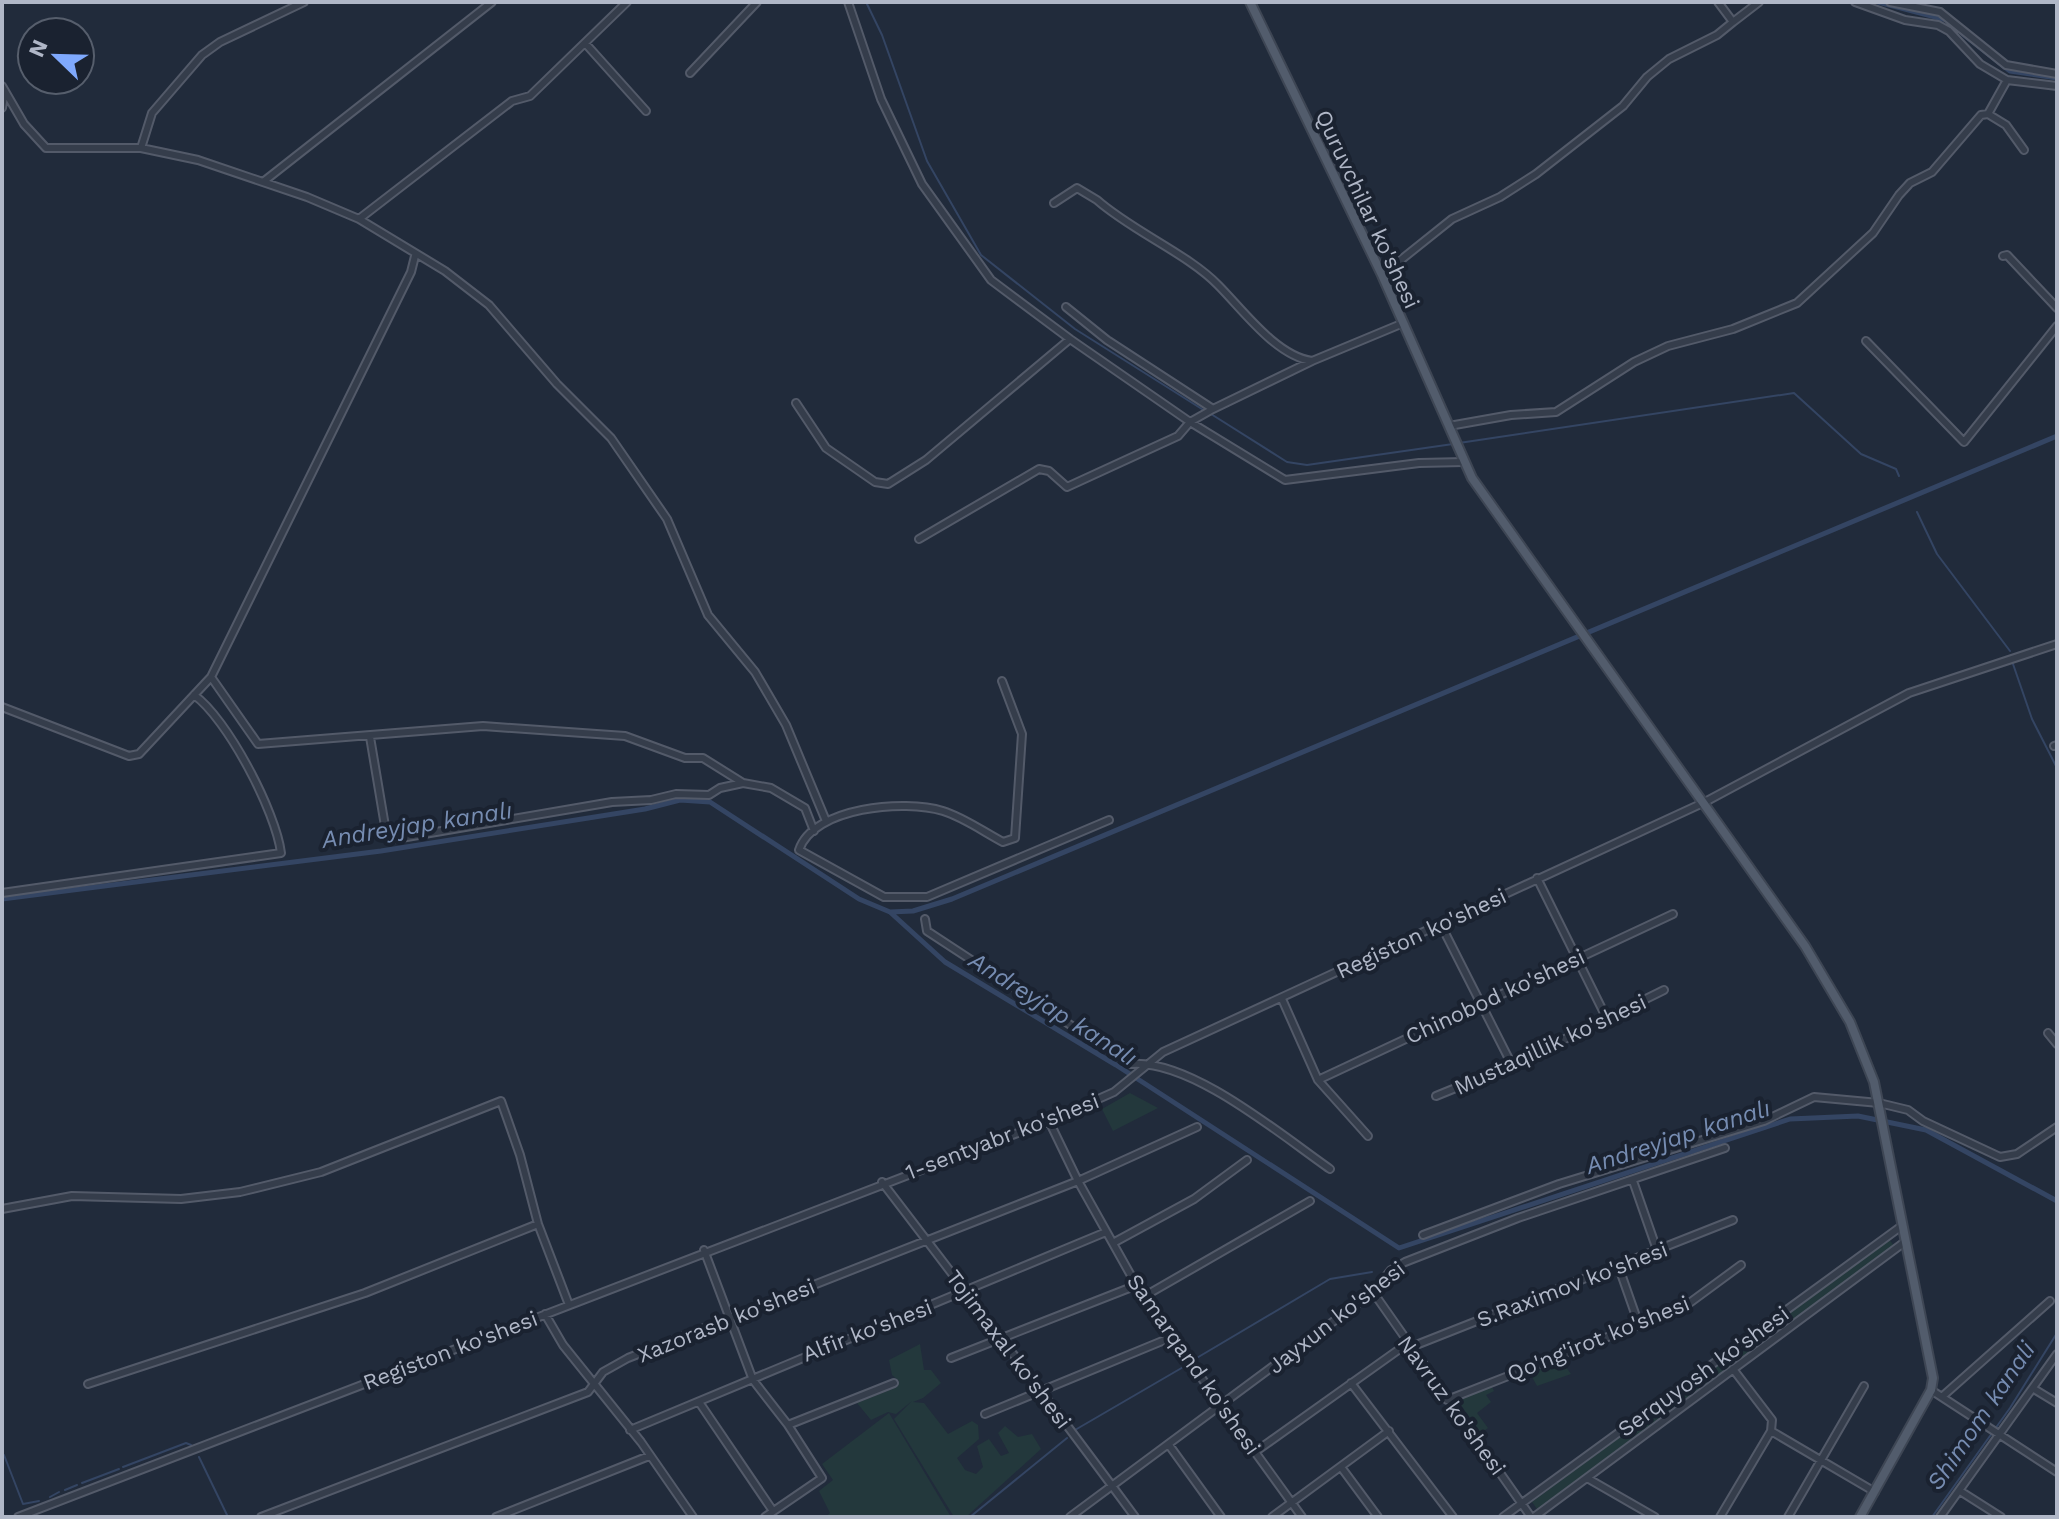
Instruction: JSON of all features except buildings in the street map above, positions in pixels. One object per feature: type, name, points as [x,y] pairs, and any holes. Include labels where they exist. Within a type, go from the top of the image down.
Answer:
[{"type":"main road","name":"Quruvchilar ko'shesi","points":[[1250,2],[1382,275],[1462,457],[1507,530],[1705,802],[1805,946],[1850,1022],[1879,1103],[1929,1356],[1931,1390]]},
{"type":"main road","points":[[1860,1517],[1931,1390]]},
{"type":"street","points":[[141,148],[152,113],[202,55],[220,42],[304,2]]},
{"type":"street","points":[[263,182],[492,2]]},
{"type":"street","points":[[359,219],[512,101],[530,96],[627,2]]},
{"type":"street","points":[[690,73],[757,2]]},
{"type":"street","points":[[848,2],[881,99],[922,184],[991,280],[1070,339],[1190,422],[1285,480],[1462,457]]},
{"type":"street","points":[[1718,2],[1733,22]]},
{"type":"street","points":[[1382,275],[1452,219],[1500,197],[1536,174],[1623,106],[1647,77],[1669,59],[1717,35],[1759,2]]},
{"type":"street","points":[[1855,2],[1905,20],[1938,25],[1949,31],[1980,64],[2007,80],[2057,86]]},
{"type":"street","points":[[1890,2],[1940,12],[2006,65],[2057,74]]},
{"type":"street","points":[[1940,12],[1945,2]]},
{"type":"street","points":[[585,43],[646,111]]},
{"type":"street","points":[[1988,114],[2007,80]]},
{"type":"street","points":[[4,89],[24,124],[46,148],[141,148],[198,160],[263,182],[359,219],[415,256],[445,271],[489,305],[557,384],[611,438],[667,519],[708,615],[755,672],[786,725],[826,821]]},
{"type":"street","points":[[2,108],[4,89]]},
{"type":"street","points":[[1450,429],[1511,415],[1556,412],[1634,362],[1668,346],[1733,329],[1797,303],[1873,233],[1910,183],[1932,172],[1981,115],[1988,114],[2006,125],[2024,150]]},
{"type":"street","points":[[1054,203],[1077,188],[1097,200],[1216,283],[1250,321],[1289,353],[1312,361]]},
{"type":"street","points":[[2003,256],[2007,255],[2057,308]]},
{"type":"street","points":[[2,707],[129,756],[139,754],[211,677],[411,272],[415,256]]},
{"type":"street","points":[[1066,307],[1107,340],[1213,409]]},
{"type":"street","points":[[919,539],[1039,469],[1049,471],[1067,487],[1178,436],[1190,422],[1213,409],[1312,361],[1401,324]]},
{"type":"street","points":[[1866,341],[1964,442],[2057,326]]},
{"type":"street","points":[[796,403],[826,448],[875,482],[888,484],[926,460],[1070,339]]},
{"type":"street","name":"Registon ko'shesi","points":[[1121,1087],[1146,1062],[1705,802],[1909,693],[2057,644]]},
{"type":"street","points":[[211,677],[258,744],[483,726],[625,736],[685,758],[703,758],[743,783],[771,788],[805,808],[814,831]]},
{"type":"street","points":[[1002,681],[1022,734],[1013,823],[1015,838],[1003,842],[943,811],[902,806],[868,808],[826,821],[804,837],[799,850],[870,891],[903,899],[927,897],[1109,820]]},
{"type":"street","points":[[2,893],[281,853],[278,830],[250,772],[220,719],[211,707],[194,695]]},
{"type":"street","points":[[370,737],[385,826],[395,839],[612,802],[651,800],[676,794],[709,795],[720,788],[743,783]]},
{"type":"street","points":[[1537,878],[1607,1019]]},
{"type":"street","name":"Chinobod ko'shesi","points":[[1318,1080],[1673,914]]},
{"type":"street","points":[[925,919],[927,931],[1020,995],[1130,1064],[1146,1062],[1198,1080],[1330,1169]]},
{"type":"street","points":[[1441,925],[1512,1065]]},
{"type":"street","name":"Mustaqillik ko'shesi","points":[[1436,1096],[1512,1065],[1664,990]]},
{"type":"street","points":[[1282,999],[1318,1080],[1368,1136]]},
{"type":"street","points":[[2048,1033],[2057,1044]]},
{"type":"street","name":"1-sentyabr ko'shesi","points":[[882,1182],[1049,1121],[1121,1087]]},
{"type":"street","points":[[1423,1235],[1521,1197],[1764,1121],[1814,1097],[1879,1103],[1908,1110],[1923,1121],[2000,1157],[2017,1154],[2057,1127]]},
{"type":"street","points":[[2,1209],[72,1196],[181,1199],[240,1192],[321,1172],[501,1101],[520,1155],[538,1224],[569,1305]]},
{"type":"street","name":"Samarqand ko'shesi","points":[[1049,1121],[1078,1181],[1143,1297],[1302,1517]]},
{"type":"street","name":"Xazorasb ko'shesi","points":[[261,1517],[588,1392],[603,1372],[628,1358],[1078,1181],[1197,1127]]},
{"type":"street","name":"Jayxun ko'shesi","points":[[1070,1517],[1373,1292],[1391,1270],[1405,1262],[1518,1218],[1725,1148]]},
{"type":"street","points":[[1113,1243],[1194,1199],[1247,1160]]},
{"type":"street","points":[[1633,1181],[1657,1250]]},
{"type":"street","name":"Registon ko'shesi","points":[[18,1517],[882,1182]]},
{"type":"street","name":"Tojimaxal ko'shesi","points":[[882,1182],[969,1291],[1000,1341],[1135,1517]]},
{"type":"street","points":[[1143,1297],[1310,1201]]},
{"type":"street","name":"S.Raximov ko'shesi","points":[[1255,1452],[1409,1345],[1733,1220]]},
{"type":"street","points":[[88,1384],[365,1293],[538,1224]]},
{"type":"street","name":"Serquyosh ko'shesi","points":[[1503,1517],[1903,1225]]},
{"type":"street","name":"Alfir ko'shesi","points":[[630,1430],[753,1380],[776,1366],[969,1291],[1106,1232]]},
{"type":"street","name":"Serquyosh ko'shesi","points":[[1532,1517],[1906,1241]]},
{"type":"street","points":[[704,1250],[753,1380],[788,1425],[822,1478],[765,1517]]},
{"type":"street","points":[[1618,1265],[1638,1322]]},
{"type":"street","name":"Qo'ng'irot ko'shesi","points":[[1447,1400],[1638,1322],[1684,1307],[1741,1265]]},
{"type":"street","points":[[951,1358],[1137,1285]]},
{"type":"street","name":"Navruz ko'shesi","points":[[1373,1292],[1532,1517]]},
{"type":"street","points":[[1944,1395],[2050,1301]]},
{"type":"street","points":[[545,1314],[593,1385],[693,1517]]},
{"type":"street","points":[[985,1414],[1172,1337]]},
{"type":"street","points":[[1940,1517],[2057,1354]]},
{"type":"street","points":[[1720,1517],[1771,1431],[1772,1420],[1733,1369]]},
{"type":"street","points":[[788,1425],[894,1383]]},
{"type":"street","points":[[1351,1383],[1453,1517]]},
{"type":"street","points":[[1788,1517],[1864,1386]]},
{"type":"street","points":[[2034,1389],[2057,1403]]},
{"type":"street","points":[[1931,1390],[1944,1395],[1999,1436],[2057,1472]]},
{"type":"street","points":[[699,1402],[773,1511]]},
{"type":"street","points":[[1272,1517],[1389,1431]]},
{"type":"street","points":[[1771,1431],[1875,1492]]},
{"type":"street","points":[[1169,1445],[1221,1517]]},
{"type":"street","points":[[496,1517],[649,1456]]},
{"type":"street","points":[[1341,1467],[1378,1517]]},
{"type":"street","points":[[1587,1478],[1655,1517]]},
{"type":"street","points":[[1960,1491],[2001,1517]]},
{"type":"green space","points":[[1130,1093],[1158,1108],[1113,1131],[1102,1109]]},
{"type":"green space","points":[[1889,1239],[1894,1246],[1537,1509],[1532,1502]]},
{"type":"green space","points":[[920,1344],[924,1370],[931,1370],[941,1383],[913,1402],[924,1403],[948,1434],[972,1421],[978,1425],[979,1439],[957,1458],[965,1470],[976,1474],[983,1467],[977,1446],[989,1439],[1001,1456],[1009,1453],[998,1433],[1005,1426],[1018,1437],[1032,1434],[1041,1449],[966,1517],[954,1517],[894,1419],[912,1401],[896,1414],[888,1412],[871,1420],[857,1403],[897,1387],[899,1381],[892,1375],[889,1360]]},
{"type":"green space","points":[[1560,1359],[1571,1374],[1537,1386],[1531,1375],[1515,1381],[1513,1376]]},
{"type":"green space","points":[[1491,1385],[1494,1391],[1486,1395],[1491,1402],[1477,1413],[1488,1428],[1481,1433],[1457,1400]]},
{"type":"green space","points":[[889,1413],[951,1517],[825,1517],[830,1513],[819,1491],[833,1480],[822,1464]]},
{"type":"waterway","points":[[866,2],[882,35],[927,161],[981,255],[1075,329],[1205,411]]},
{"type":"waterway","points":[[1878,2],[1947,20]]},
{"type":"waterway","points":[[1963,34],[2010,71],[2057,78]]},
{"type":"waterway","points":[[1459,443],[1794,393],[1861,454],[1896,469],[1899,476]]},
{"type":"waterway","points":[[1211,414],[1287,462],[1307,465],[1453,444]]},
{"type":"waterway","points":[[890,912],[913,911],[952,899],[2057,436]]},
{"type":"waterway","points":[[1917,512],[1937,554],[2010,651]]},
{"type":"waterway","points":[[2013,664],[2032,719],[2057,768]]},
{"type":"waterway","name":"Andreyjap kanalı","points":[[2,899],[381,851],[645,809],[680,800],[710,802],[859,899],[890,912],[945,962],[1116,1065],[1399,1248],[1790,1119],[1858,1116],[1926,1130],[2057,1201]]},
{"type":"waterway","points":[[1195,1359],[1330,1279],[1372,1272]]},
{"type":"waterway","name":"Shimom kanali","points":[[1932,1517],[2010,1408],[2057,1333]]},
{"type":"waterway","points":[[1075,1430],[1185,1366]]},
{"type":"waterway","points":[[970,1517],[1067,1438]]},
{"type":"waterway","points":[[123,1467],[186,1443],[191,1445]]},
{"type":"waterway","points":[[4,1455],[23,1504],[39,1501]]},
{"type":"waterway","points":[[199,1457],[228,1517]]},
{"type":"waterway","points":[[82,1483],[119,1469]]},
{"type":"waterway","points":[[65,1490],[77,1485]]},
{"type":"waterway","points":[[50,1497],[59,1492]]}]
